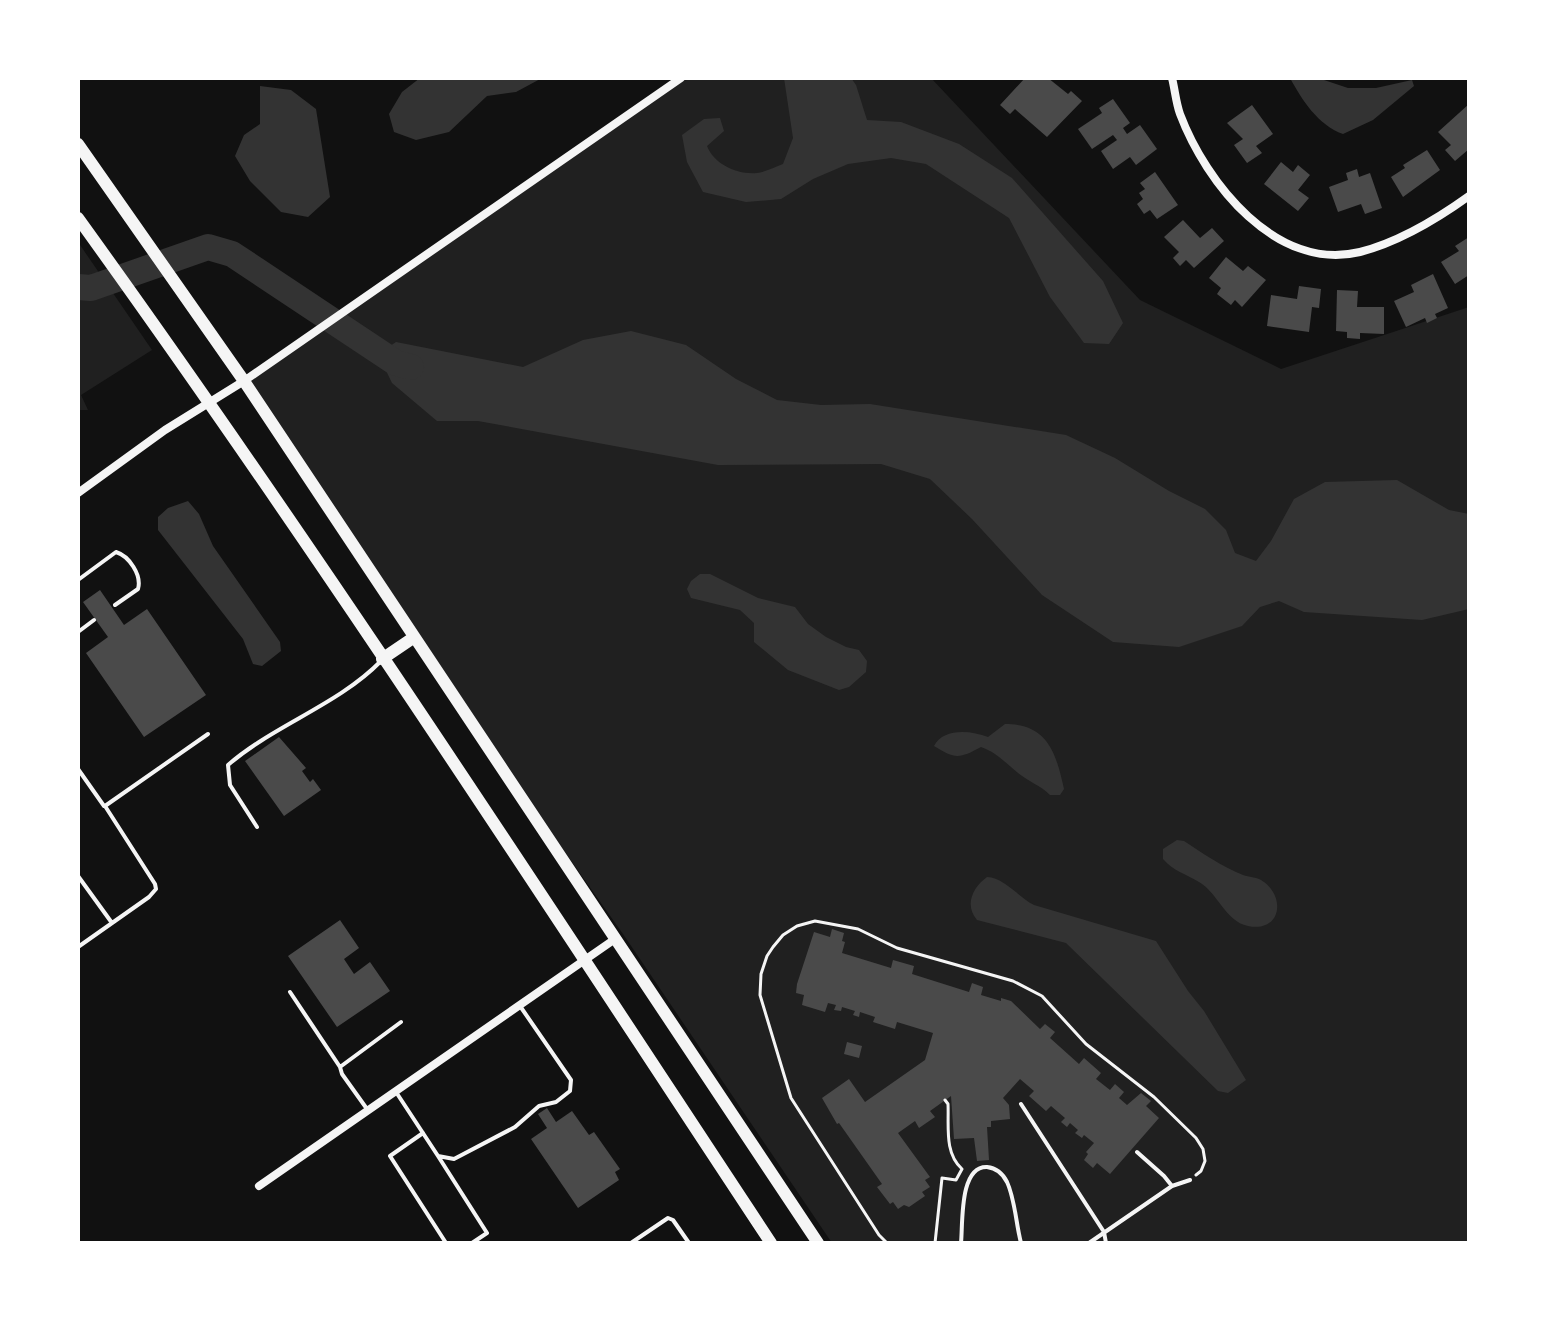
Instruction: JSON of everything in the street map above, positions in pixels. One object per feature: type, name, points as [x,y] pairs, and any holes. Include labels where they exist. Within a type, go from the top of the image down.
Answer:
[{"type":"main road","points":[[78,144],[244,381],[818,1243]]},
{"type":"main road","points":[[78,218],[209,401],[585,960],[771,1243]]},
{"type":"main road","points":[[382,659],[413,638]]},
{"type":"street","points":[[78,493],[681,78]]},
{"type":"street","points":[[1172,78],[1187,131],[1217,180],[1235,203],[1257,223],[1296,249],[1317,253],[1358,253],[1404,235],[1442,215],[1469,196]]},
{"type":"street","points":[[259,1186],[615,939]]},
{"type":"lane","points":[[78,580],[116,552],[123,555],[140,578],[140,585],[115,605]]},
{"type":"lane","points":[[78,632],[94,620]]},
{"type":"lane","points":[[257,827],[230,785],[228,765],[265,738],[367,675],[382,659]]},
{"type":"lane","points":[[105,806],[208,734]]},
{"type":"lane","points":[[78,769],[105,806],[156,889],[78,947]]},
{"type":"lane","points":[[78,876],[112,923]]},
{"type":"lane","points":[[290,992],[368,1111]]},
{"type":"lane","points":[[438,1156],[454,1159],[515,1127],[539,1106],[556,1102],[572,1087],[571,1080],[520,1006]]},
{"type":"lane","points":[[340,1067],[401,1022]]},
{"type":"lane","points":[[396,1092],[487,1233],[472,1243]]},
{"type":"lane","points":[[1021,1104],[1104,1232],[1106,1243]]},
{"type":"lane","points":[[423,1133],[390,1156],[446,1243]]},
{"type":"lane","points":[[1137,1152],[1172,1186]]},
{"type":"lane","points":[[961,1243],[965,1190],[973,1172],[986,1167],[997,1170],[1007,1183],[1021,1243]]},
{"type":"lane","points":[[1089,1243],[1172,1186],[1190,1180]]},
{"type":"lane","points":[[631,1243],[668,1218],[673,1220],[689,1243]]},
{"type":"path","points":[[887,1243],[791,1098],[760,995],[761,974],[773,947],[783,935],[797,926],[815,921],[858,929],[897,948],[1013,981],[1042,996],[1086,1044],[1154,1097],[1196,1138],[1203,1149],[1205,1161],[1201,1171],[1190,1180]]},
{"type":"path","points":[[935,1243],[942,1178],[956,1180],[962,1169],[950,1152],[948,1104],[945,1100]]},
{"type":"shaded area","points":[[420,78],[542,78],[516,92],[487,96],[449,132],[416,140],[394,132],[389,114],[402,92]]},
{"type":"shaded area","points":[[681,78],[931,78],[1140,300],[1281,369],[1469,307],[1469,1243],[832,1243],[623,934],[413,638],[244,381]]},
{"type":"shaded area","points":[[784,78],[851,78],[867,120],[901,122],[959,144],[1012,178],[1103,281],[1123,323],[1109,344],[1084,343],[1050,297],[1009,218],[926,164],[891,158],[848,164],[813,179],[781,199],[746,202],[703,192],[687,162],[682,135],[704,119],[720,118],[724,131],[707,146],[721,163],[749,173],[763,172],[783,164],[793,138]]},
{"type":"shaded area","points":[[1290,78],[1318,78],[1348,88],[1376,88],[1412,80],[1414,86],[1373,120],[1343,134],[1318,118]]},
{"type":"shaded area","points":[[260,86],[291,90],[316,109],[330,197],[308,217],[281,212],[250,181],[235,156],[244,135],[260,124]]},
{"type":"shaded area","points":[[78,242],[152,350],[81,395],[88,410],[78,410]]},
{"type":"shaded area","points":[[631,331],[686,345],[736,379],[777,400],[821,405],[870,404],[1066,435],[1115,458],[1205,509],[1226,530],[1235,553],[1256,561],[1294,499],[1325,482],[1397,480],[1449,510],[1469,514],[1469,609],[1422,620],[1304,612],[1279,601],[1260,607],[1242,626],[1179,647],[1113,642],[1042,595],[972,519],[930,479],[881,464],[718,465],[478,421],[437,421],[392,383],[378,354],[396,342],[523,367],[583,340]]},
{"type":"shaded area","points":[[188,501],[199,514],[213,546],[280,642],[281,651],[262,666],[253,664],[243,639],[158,530],[158,517],[168,508]]},
{"type":"shaded area","points":[[700,574],[710,574],[758,598],[795,607],[808,624],[826,637],[859,650],[867,661],[866,672],[849,687],[839,690],[788,670],[754,642],[754,623],[740,610],[691,598],[687,589]]},
{"type":"shaded area","points":[[1005,724],[1031,729],[1048,743],[1064,789],[1060,795],[1050,795],[981,747],[957,756],[934,746],[950,733],[973,733],[988,737]]},
{"type":"shaded area","points":[[1177,840],[1184,841],[1235,872],[1261,880],[1275,895],[1277,912],[1273,919],[1259,927],[1233,919],[1206,887],[1163,859],[1163,849]]},
{"type":"shaded area","points":[[987,877],[1000,881],[1034,905],[1156,941],[1246,1080],[1228,1093],[1218,1091],[1066,943],[977,920],[971,908],[972,897]]},
{"type":"building","points":[[1025,78],[1048,78],[1082,101],[1047,137],[1015,109],[1010,114],[1000,105]]},
{"type":"building","points":[[1113,99],[1130,123],[1123,128],[1127,134],[1140,125],[1157,149],[1136,165],[1130,157],[1113,169],[1101,151],[1117,140],[1113,135],[1092,149],[1078,129],[1102,113],[1099,108]]},
{"type":"building","points":[[1469,104],[1469,149],[1455,161],[1445,150],[1451,145],[1438,132]]},
{"type":"building","points":[[1252,105],[1273,134],[1256,146],[1262,153],[1247,163],[1234,145],[1243,139],[1227,123]]},
{"type":"building","points":[[1427,150],[1440,170],[1403,197],[1391,177],[1405,168],[1403,165]]},
{"type":"building","points":[[1281,162],[1293,172],[1298,165],[1310,175],[1298,190],[1309,198],[1298,211],[1264,184]]},
{"type":"building","points":[[1357,169],[1359,177],[1370,173],[1382,208],[1365,214],[1361,204],[1338,212],[1329,187],[1348,180],[1346,173]]},
{"type":"building","points":[[1155,172],[1178,205],[1157,219],[1150,210],[1144,214],[1137,204],[1143,199],[1139,193],[1145,189],[1140,183]]},
{"type":"building","points":[[1183,220],[1200,238],[1212,228],[1224,241],[1194,268],[1186,260],[1180,266],[1173,258],[1179,252],[1164,237]]},
{"type":"building","points":[[1469,237],[1469,275],[1455,284],[1441,262],[1459,251],[1455,246]]},
{"type":"building","points":[[1226,257],[1243,271],[1248,266],[1266,280],[1242,307],[1235,300],[1231,305],[1217,294],[1221,288],[1209,278]]},
{"type":"building","points":[[1433,274],[1448,308],[1435,314],[1437,318],[1427,323],[1425,318],[1406,327],[1394,301],[1414,292],[1411,285]]},
{"type":"building","points":[[1299,286],[1321,289],[1319,308],[1312,307],[1309,332],[1267,326],[1271,295],[1297,299]]},
{"type":"building","points":[[1337,290],[1358,291],[1357,307],[1384,307],[1384,334],[1360,333],[1360,339],[1347,338],[1347,332],[1336,331]]},
{"type":"building","points":[[100,590],[124,625],[147,609],[206,695],[144,737],[86,653],[108,637],[83,602]]},
{"type":"building","points":[[279,737],[306,768],[302,771],[310,782],[313,779],[321,790],[284,816],[245,761]]},
{"type":"building","points":[[340,920],[359,948],[344,959],[354,974],[370,962],[390,991],[337,1027],[288,956]]},
{"type":"building","points":[[832,929],[844,933],[842,953],[891,968],[893,960],[914,966],[912,974],[969,992],[972,983],[983,987],[981,995],[1011,1001],[1040,1029],[1045,1024],[1055,1032],[1050,1038],[1079,1064],[1084,1058],[1101,1073],[1096,1079],[1110,1090],[1115,1084],[1124,1092],[1119,1098],[1127,1105],[1141,1093],[1151,1101],[1146,1106],[1159,1118],[1110,1174],[1097,1163],[1093,1168],[1084,1160],[1094,1143],[1084,1135],[1082,1138],[1075,1133],[1078,1130],[1070,1123],[1067,1127],[1061,1122],[1065,1118],[1051,1106],[1046,1111],[1029,1096],[1034,1091],[1020,1079],[1003,1098],[1009,1105],[1010,1119],[991,1121],[991,1127],[987,1127],[989,1160],[977,1161],[974,1138],[954,1139],[951,1096],[930,1111],[935,1117],[919,1128],[915,1121],[898,1133],[930,1177],[925,1180],[930,1187],[922,1192],[925,1196],[909,1207],[904,1205],[898,1209],[877,1187],[882,1184],[837,1124],[822,1098],[849,1079],[865,1102],[925,1060],[933,1033],[897,1022],[895,1029],[873,1022],[875,1017],[860,1012],[859,1017],[853,1015],[855,1011],[842,1007],[841,1011],[834,1010],[836,1005],[828,1003],[825,1012],[802,1005],[804,995],[796,993],[797,984],[814,932],[830,937]]},
{"type":"building","points":[[847,1042],[862,1046],[859,1058],[844,1054]]},
{"type":"building","points":[[547,1108],[556,1122],[572,1111],[589,1135],[594,1132],[620,1169],[615,1172],[619,1180],[578,1208],[531,1139],[547,1128],[538,1114]]},
{"type":"waterway","points":[[78,287],[91,288],[208,247],[232,254],[396,363],[411,367]]}]
